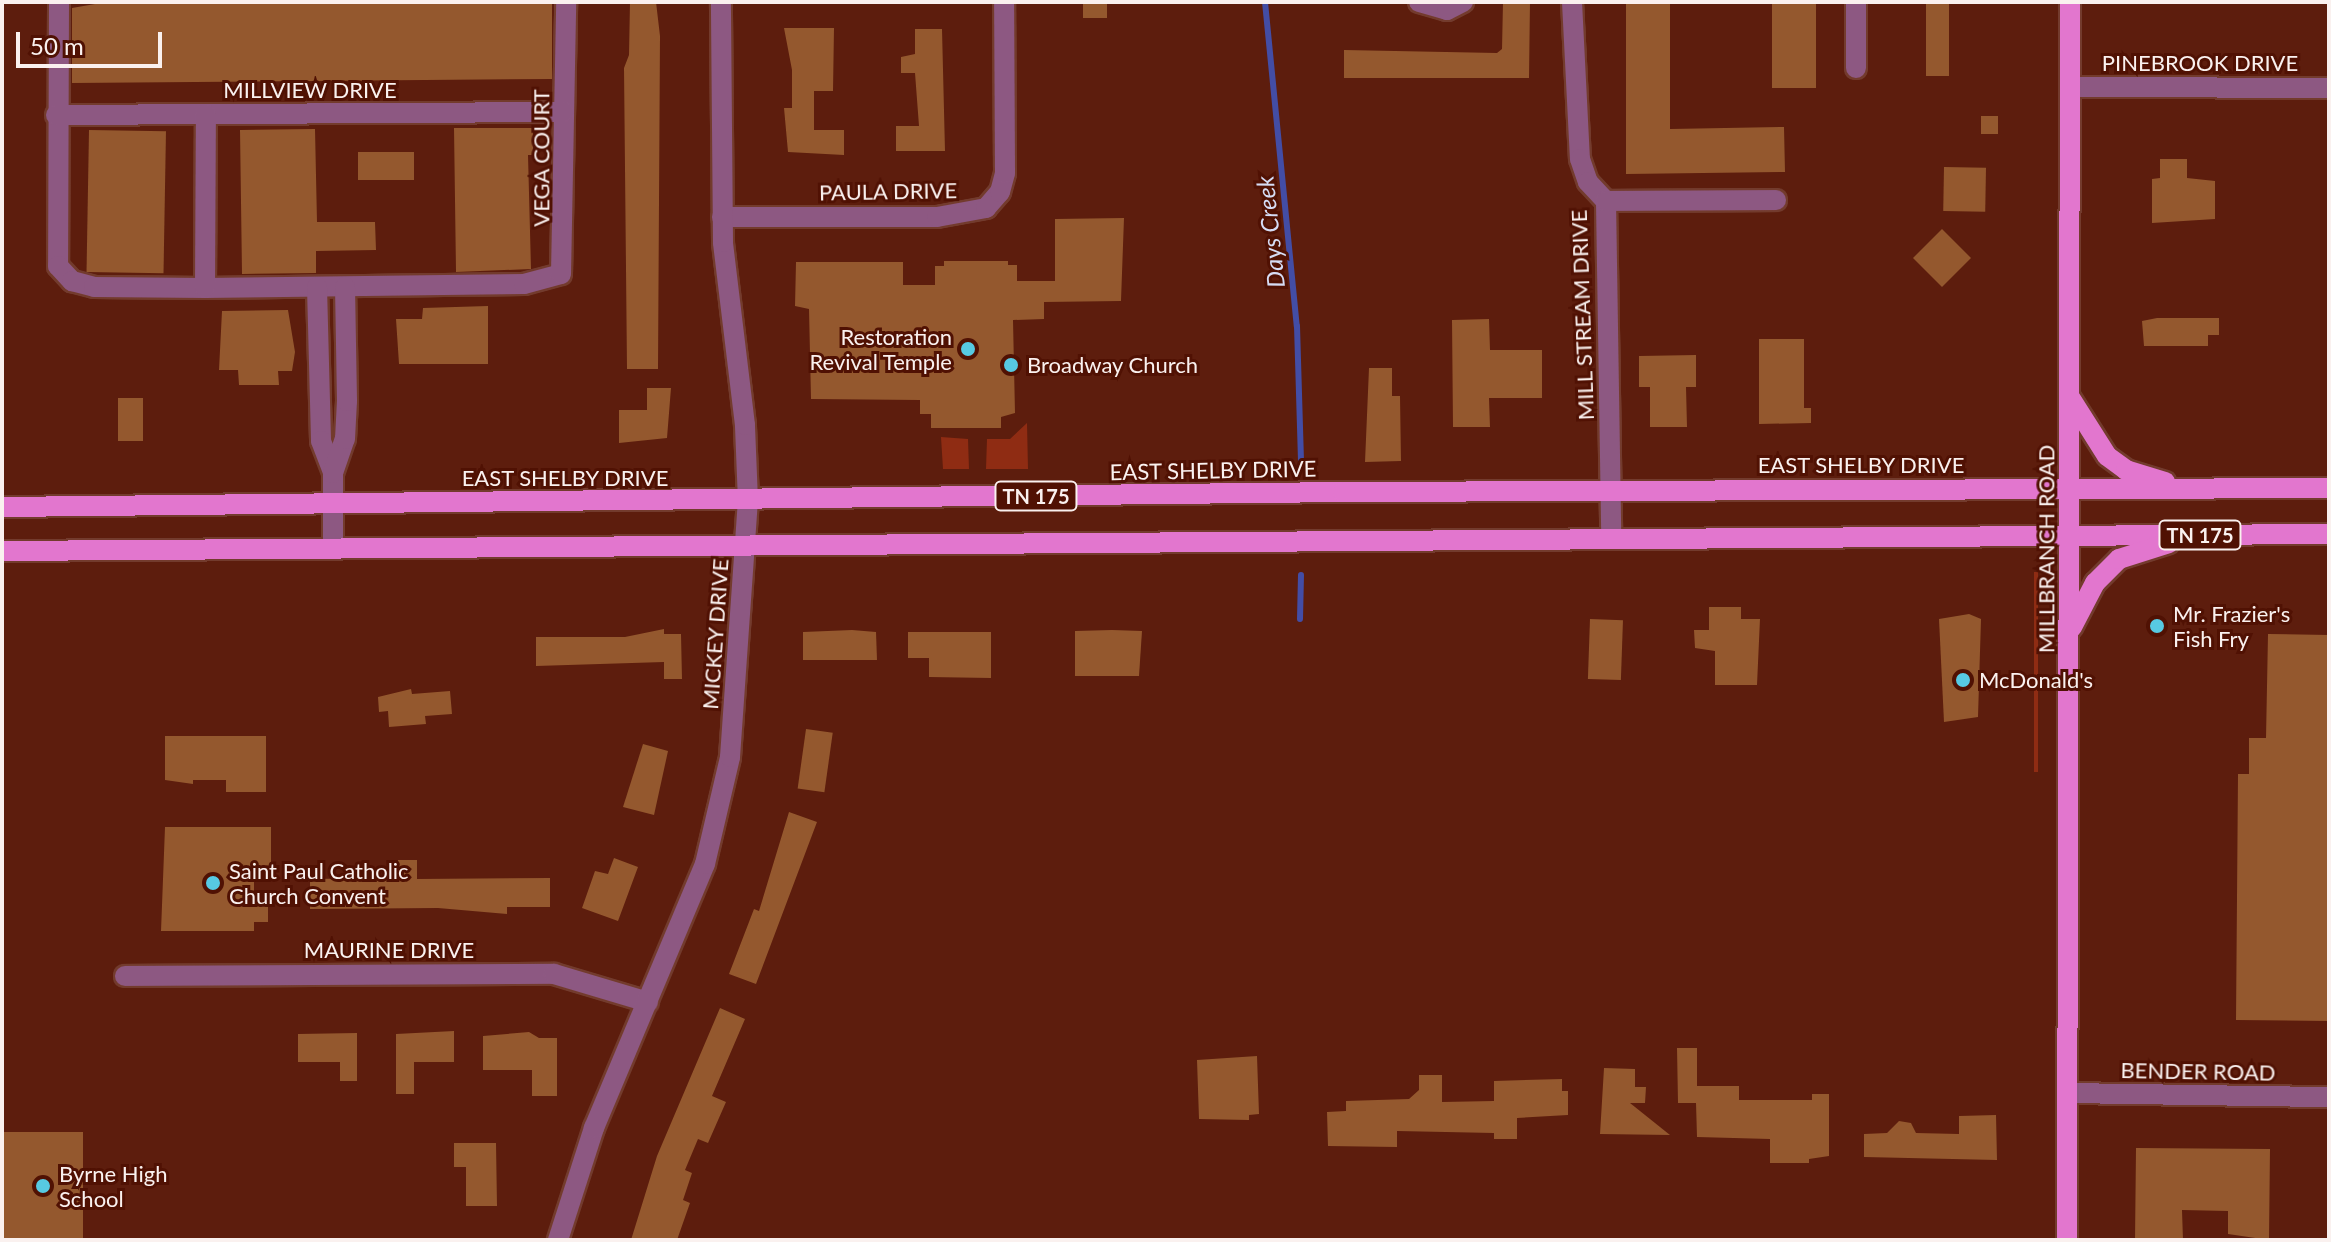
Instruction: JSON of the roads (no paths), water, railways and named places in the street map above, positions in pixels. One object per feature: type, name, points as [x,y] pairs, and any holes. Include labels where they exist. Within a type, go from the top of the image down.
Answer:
[{"type":"main road","name":"MILLBRANCH ROAD","points":[[2067,1240],[2070,2]]},
{"type":"main road","points":[[2070,397],[2107,456],[2126,470],[2188,488]]},
{"type":"main road","name":"EAST SHELBY DRIVE","points":[[2,507],[1610,490],[2329,488]]},
{"type":"main road","name":"TN 175","points":[[2,551],[746,547],[2070,533],[2329,534]]},
{"type":"main road","points":[[2070,630],[2095,583],[2119,559],[2148,547],[2209,535]]},
{"type":"street","name":"VEGA COURT","points":[[56,115],[56,253],[65,276],[81,284],[205,288],[345,287],[524,284],[554,279],[564,267],[566,2]]},
{"type":"street","name":"MICKEY DRIVE","points":[[558,1240],[594,1128],[705,864],[730,757],[748,501],[745,425],[722,217],[721,2]]},
{"type":"street","name":"PAULA DRIVE","points":[[722,217],[937,217],[986,208],[1000,192],[1005,173],[1004,2]]},
{"type":"street","points":[[1419,2],[1447,10],[1463,2]]},
{"type":"street","name":"MILL STREAM DRIVE","points":[[1572,2],[1580,159],[1588,182],[1606,201],[1611,538]]},
{"type":"street","points":[[1856,2],[1856,68]]},
{"type":"street","points":[[56,115],[58,8]]},
{"type":"street","name":"PINEBROOK DRIVE","points":[[2070,87],[2329,88]]},
{"type":"street","name":"MILLVIEW DRIVE","points":[[56,115],[564,112]]},
{"type":"street","points":[[205,288],[206,114]]},
{"type":"street","points":[[1606,201],[1776,200]]},
{"type":"street","points":[[317,287],[321,441],[333,473]]},
{"type":"street","points":[[333,549],[333,473],[345,439],[345,287]]},
{"type":"street","points":[[319,385],[346,385]]},
{"type":"street","name":"MAURINE DRIVE","points":[[125,976],[543,974],[587,981],[648,1002]]},
{"type":"street","name":"BENDER ROAD","points":[[2067,1093],[2329,1097]]},
{"type":"waterway","name":"Days Creek","points":[[1265,2],[1297,326],[1301,460]]},
{"type":"waterway","name":"Days Creek","points":[[1300,619],[1301,575]]},
{"type":"place","name":"Restoration Revival Temple","points":[[968,349]]},
{"type":"place","name":"Broadway Church","points":[[1011,365]]},
{"type":"place","name":"Mr. Frazier's Fish Fry","points":[[2157,626]]},
{"type":"place","name":"McDonald's","points":[[1963,680]]},
{"type":"place","name":"Saint Paul Catholic Church Convent","points":[[213,883]]},
{"type":"place","name":"Byrne High School","points":[[43,1186]]}]
